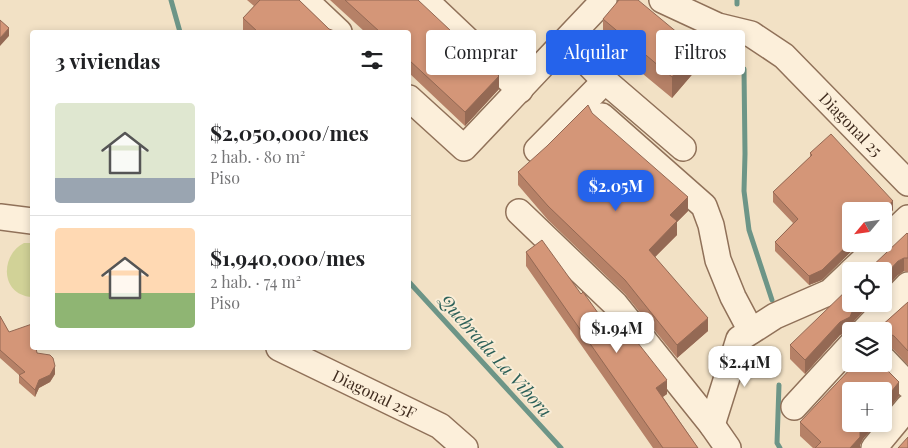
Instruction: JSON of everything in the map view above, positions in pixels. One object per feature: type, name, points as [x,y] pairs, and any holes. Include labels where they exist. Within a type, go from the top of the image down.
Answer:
[{"type":"street","points":[[305,0],[337,30]]},
{"type":"street","points":[[425,0],[520,90]]},
{"type":"street","points":[[576,30],[604,0]]},
{"type":"street","name":"Diagonal 25","points":[[662,0],[718,26],[742,31],[784,56],[908,183]]},
{"type":"street","points":[[411,100],[464,148],[546,62]]},
{"type":"street","points":[[600,75],[683,148]]},
{"type":"street","points":[[537,150],[605,80]]},
{"type":"street","points":[[602,116],[704,206],[712,225],[718,260],[733,297],[750,331]]},
{"type":"street","points":[[519,212],[615,304],[712,425],[728,448]]},
{"type":"street","points":[[0,217],[30,221]]},
{"type":"street","points":[[892,233],[908,218]]},
{"type":"street","points":[[862,262],[873,252]]},
{"type":"street","points":[[712,425],[739,339],[775,316],[830,292],[842,281]]},
{"type":"street","points":[[873,322],[908,285]]},
{"type":"street","name":"Diagonal 25F","points":[[283,350],[440,426],[465,448]]},
{"type":"street","points":[[794,408],[842,355]]},
{"type":"street","points":[[892,368],[908,385]]},
{"type":"street","points":[[874,448],[908,407]]},
{"type":"green space","points":[[24,243],[30,243],[30,297],[21,295],[9,282],[7,274],[8,265],[16,249]]},
{"type":"building","points":[[260,0],[299,0],[332,30],[256,30],[243,18]]},
{"type":"building","points":[[345,0],[418,0],[450,30],[426,30],[426,75],[499,76],[465,112],[411,62],[411,30],[378,30]]},
{"type":"building","points":[[619,0],[638,0],[674,30],[656,30],[656,64],[646,55],[646,30],[616,30],[603,19]]},
{"type":"building","points":[[0,20],[9,28],[0,38]]},
{"type":"building","points":[[588,105],[592,113],[688,197],[670,215],[677,221],[649,250],[708,318],[677,345],[625,280],[548,206],[518,172]]},
{"type":"building","points":[[831,134],[893,201],[842,202],[842,251],[822,270],[809,276],[775,242],[798,219],[773,192],[812,155],[810,153]]},
{"type":"building","points":[[908,234],[908,258],[898,261],[892,267],[892,262],[876,262],[887,252],[892,252],[892,247]]},
{"type":"building","points":[[542,240],[581,294],[583,292],[608,327],[619,319],[667,380],[656,388],[698,448],[663,448],[526,252]]},
{"type":"building","points":[[842,295],[842,312],[852,312],[850,317],[840,322],[805,360],[790,345]]},
{"type":"building","points":[[908,302],[908,351],[892,335],[892,322],[886,322]]},
{"type":"building","points":[[0,316],[9,332],[30,325],[30,350],[36,350],[37,353],[50,355],[55,366],[50,375],[39,380],[35,390],[19,375],[25,372],[0,350]]},
{"type":"building","points":[[847,372],[889,372],[899,382],[892,391],[892,382],[842,382],[842,432],[860,432],[860,437],[850,448],[815,448],[821,442],[800,422]]},
{"type":"building","points":[[908,437],[908,448],[898,448]]},
{"type":"waterway","name":"Quebrada La Vibora","points":[[171,0],[179,30]]},
{"type":"waterway","points":[[744,75],[744,191],[749,230],[772,300]]},
{"type":"waterway","name":"Quebrada La Vibora","points":[[411,284],[561,448]]},
{"type":"waterway","points":[[779,385],[777,443],[780,448]]}]
